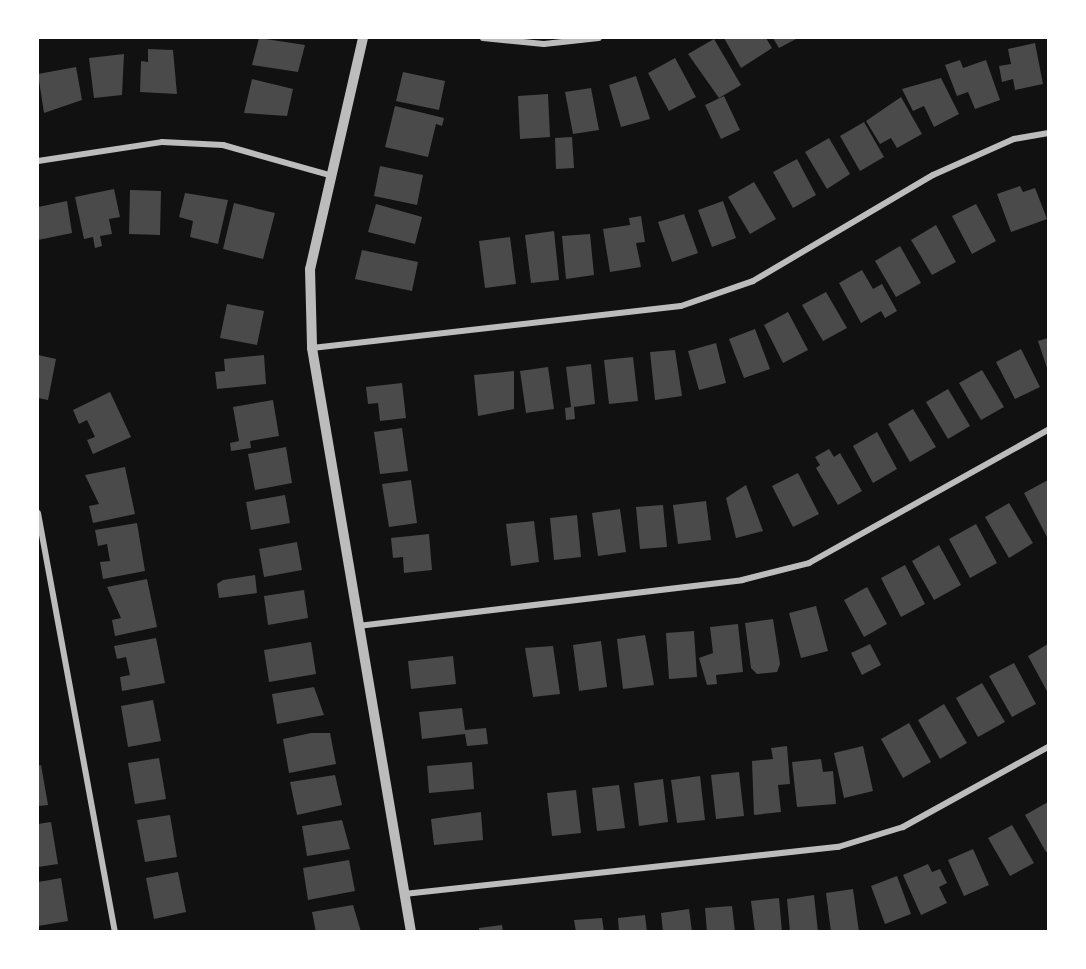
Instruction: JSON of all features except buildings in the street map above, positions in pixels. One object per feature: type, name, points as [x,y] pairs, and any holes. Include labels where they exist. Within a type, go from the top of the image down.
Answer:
[{"type":"street","points":[[363,38],[329,176],[310,269],[312,348],[411,932]]},
{"type":"street","points":[[483,38],[544,44],[599,38]]},
{"type":"street","points":[[312,348],[681,306],[753,281],[933,175],[1014,139],[1048,133]]},
{"type":"street","points":[[38,161],[152,143],[223,145],[329,176]]},
{"type":"street","points":[[358,626],[742,580],[809,563],[1048,430]]},
{"type":"street","points":[[38,513],[115,932]]},
{"type":"street","points":[[404,894],[838,847],[903,827],[1048,747]]}]
